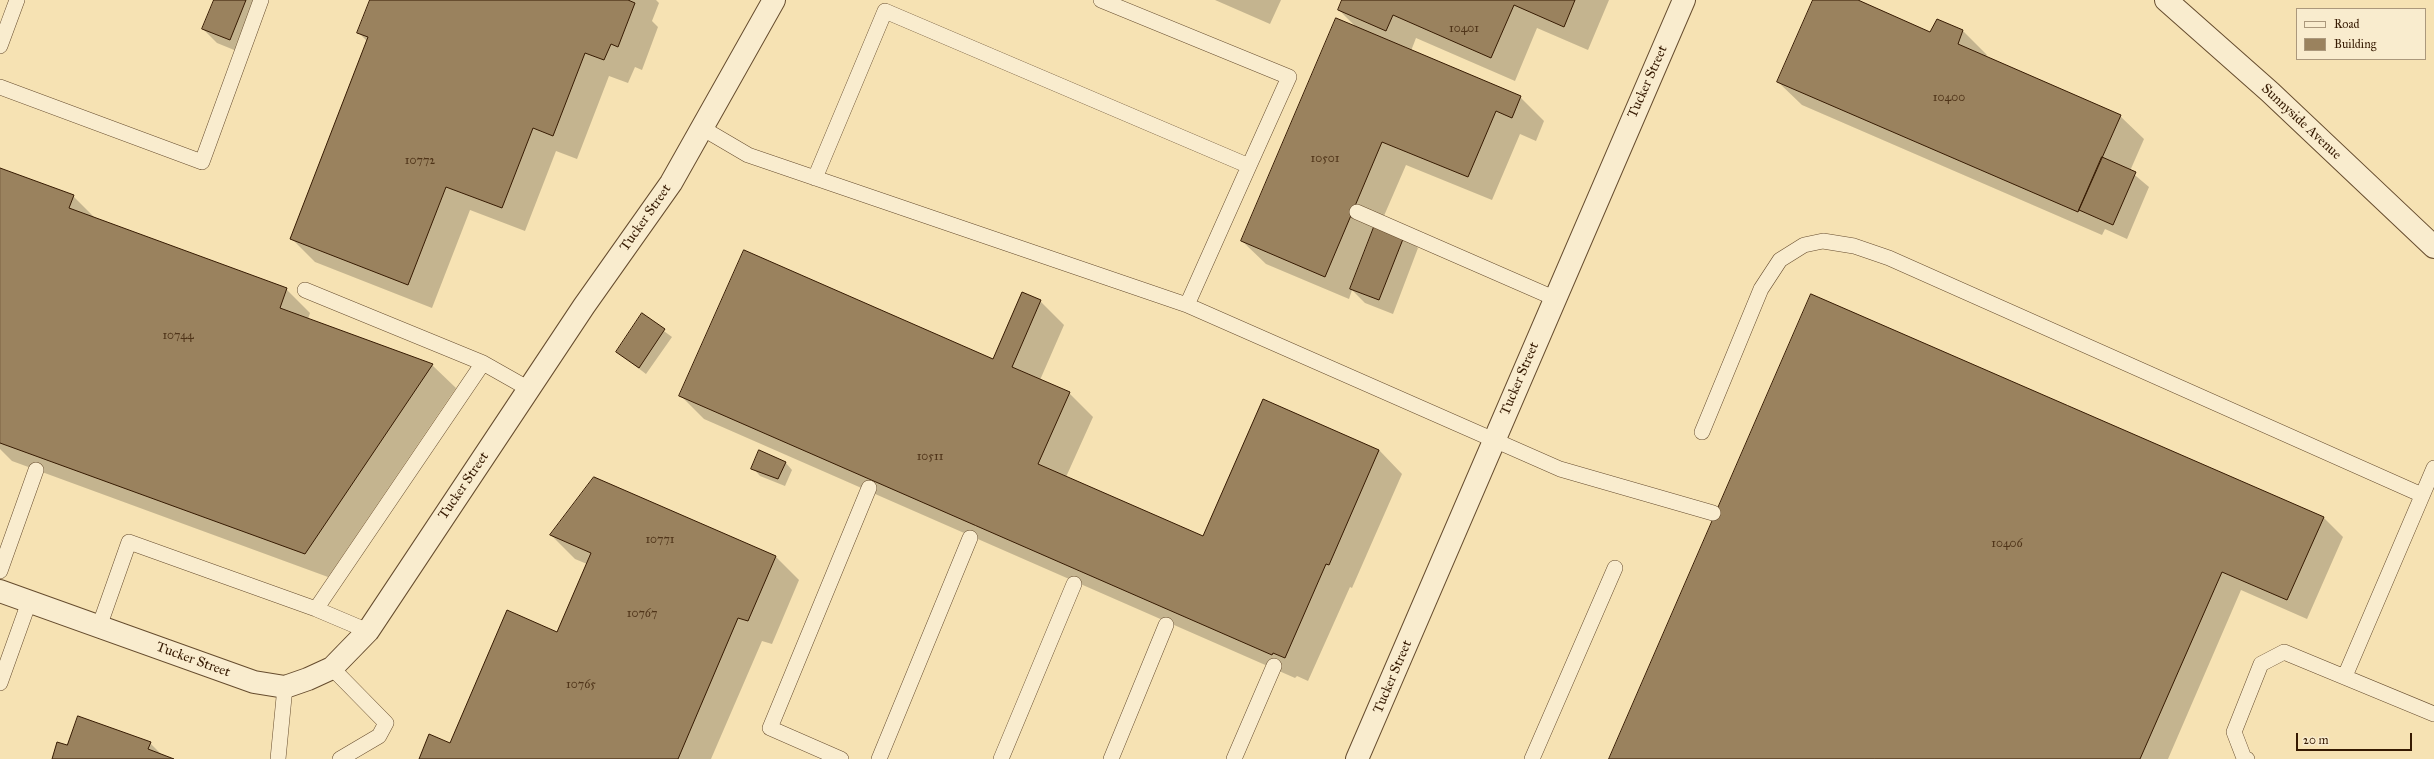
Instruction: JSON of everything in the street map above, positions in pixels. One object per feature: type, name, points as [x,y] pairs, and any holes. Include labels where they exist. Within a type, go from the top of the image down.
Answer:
[{"type":"street","name":"Tucker Street","points":[[0,591],[254,682],[285,687],[332,668],[368,631],[584,306],[671,183],[774,0]]},
{"type":"street","name":"Tucker Street","points":[[1357,759],[1554,298],[1684,0]]},
{"type":"street","name":"Sunnyside Avenue","points":[[2166,0],[2270,92],[2434,247]]},
{"type":"lane","points":[[0,46],[17,0]]},
{"type":"lane","points":[[0,87],[202,162],[261,0]]},
{"type":"lane","points":[[1101,0],[1288,77],[1188,305]]},
{"type":"lane","points":[[815,178],[888,5],[1249,166]]},
{"type":"lane","points":[[702,128],[748,155],[1188,305],[1560,468],[1713,513]]},
{"type":"lane","points":[[1357,212],[1554,298]]},
{"type":"lane","points":[[1702,432],[1761,289],[1780,260],[1804,245],[1823,241],[1854,246],[1888,258],[2422,495]]},
{"type":"lane","points":[[305,290],[483,363],[529,389]]},
{"type":"lane","points":[[316,608],[483,363]]},
{"type":"lane","points":[[2344,676],[2434,468]]},
{"type":"lane","points":[[0,571],[36,470]]},
{"type":"lane","points":[[841,759],[770,728],[869,488]]},
{"type":"lane","points":[[879,759],[970,538]]},
{"type":"lane","points":[[99,627],[129,542],[316,608],[368,631]]},
{"type":"lane","points":[[1532,759],[1615,568]]},
{"type":"lane","points":[[1001,759],[1074,584]]},
{"type":"lane","points":[[0,683],[29,602]]},
{"type":"lane","points":[[1110,759],[1166,625]]},
{"type":"lane","points":[[2247,759],[2244,758],[2234,732],[2261,664],[2284,652],[2434,714]]},
{"type":"lane","points":[[1234,759],[1274,666]]},
{"type":"lane","points":[[332,668],[386,723],[379,736],[340,759]]},
{"type":"lane","points":[[278,759],[285,687]]},
{"type":"building","points":[[214,0],[246,0],[230,40],[202,29]]},
{"type":"building","points":[[370,0],[628,0],[635,3],[618,47],[611,44],[604,60],[585,53],[553,136],[533,128],[502,208],[446,187],[408,285],[290,239],[368,37],[357,33]]},
{"type":"building","points":[[1342,0],[1575,0],[1564,27],[1514,5],[1491,58],[1393,15],[1386,31],[1338,10]]},
{"type":"building","points":[[1813,0],[1858,0],[1930,32],[1937,19],[1963,30],[1958,44],[2121,115],[2078,212],[1777,82]]},
{"type":"building","points":[[1336,18],[1521,96],[1512,118],[1496,111],[1468,177],[1382,142],[1325,277],[1241,241]]},
{"type":"building","points":[[2102,157],[2136,172],[2113,225],[2079,210]]},
{"type":"building","points":[[0,168],[74,195],[69,208],[287,288],[280,308],[433,364],[305,554],[0,443]]},
{"type":"building","points":[[1376,222],[1405,234],[1379,300],[1350,289]]},
{"type":"building","points":[[744,250],[993,359],[1022,292],[1041,300],[1012,367],[1070,392],[1038,464],[1203,536],[1263,399],[1379,450],[1329,565],[1326,564],[1285,658],[1273,653],[1272,655],[679,396]]},
{"type":"building","points":[[1811,294],[2324,517],[2287,600],[2222,572],[2140,759],[1609,759]]},
{"type":"building","points":[[642,313],[665,329],[639,368],[616,352]]},
{"type":"building","points":[[759,450],[786,462],[778,479],[751,469]]},
{"type":"building","points":[[594,477],[776,556],[748,621],[738,618],[678,759],[419,759],[429,734],[450,743],[507,610],[557,632],[591,553],[550,535]]},
{"type":"building","points":[[78,716],[151,742],[148,749],[174,759],[52,759],[57,742],[67,745]]}]
